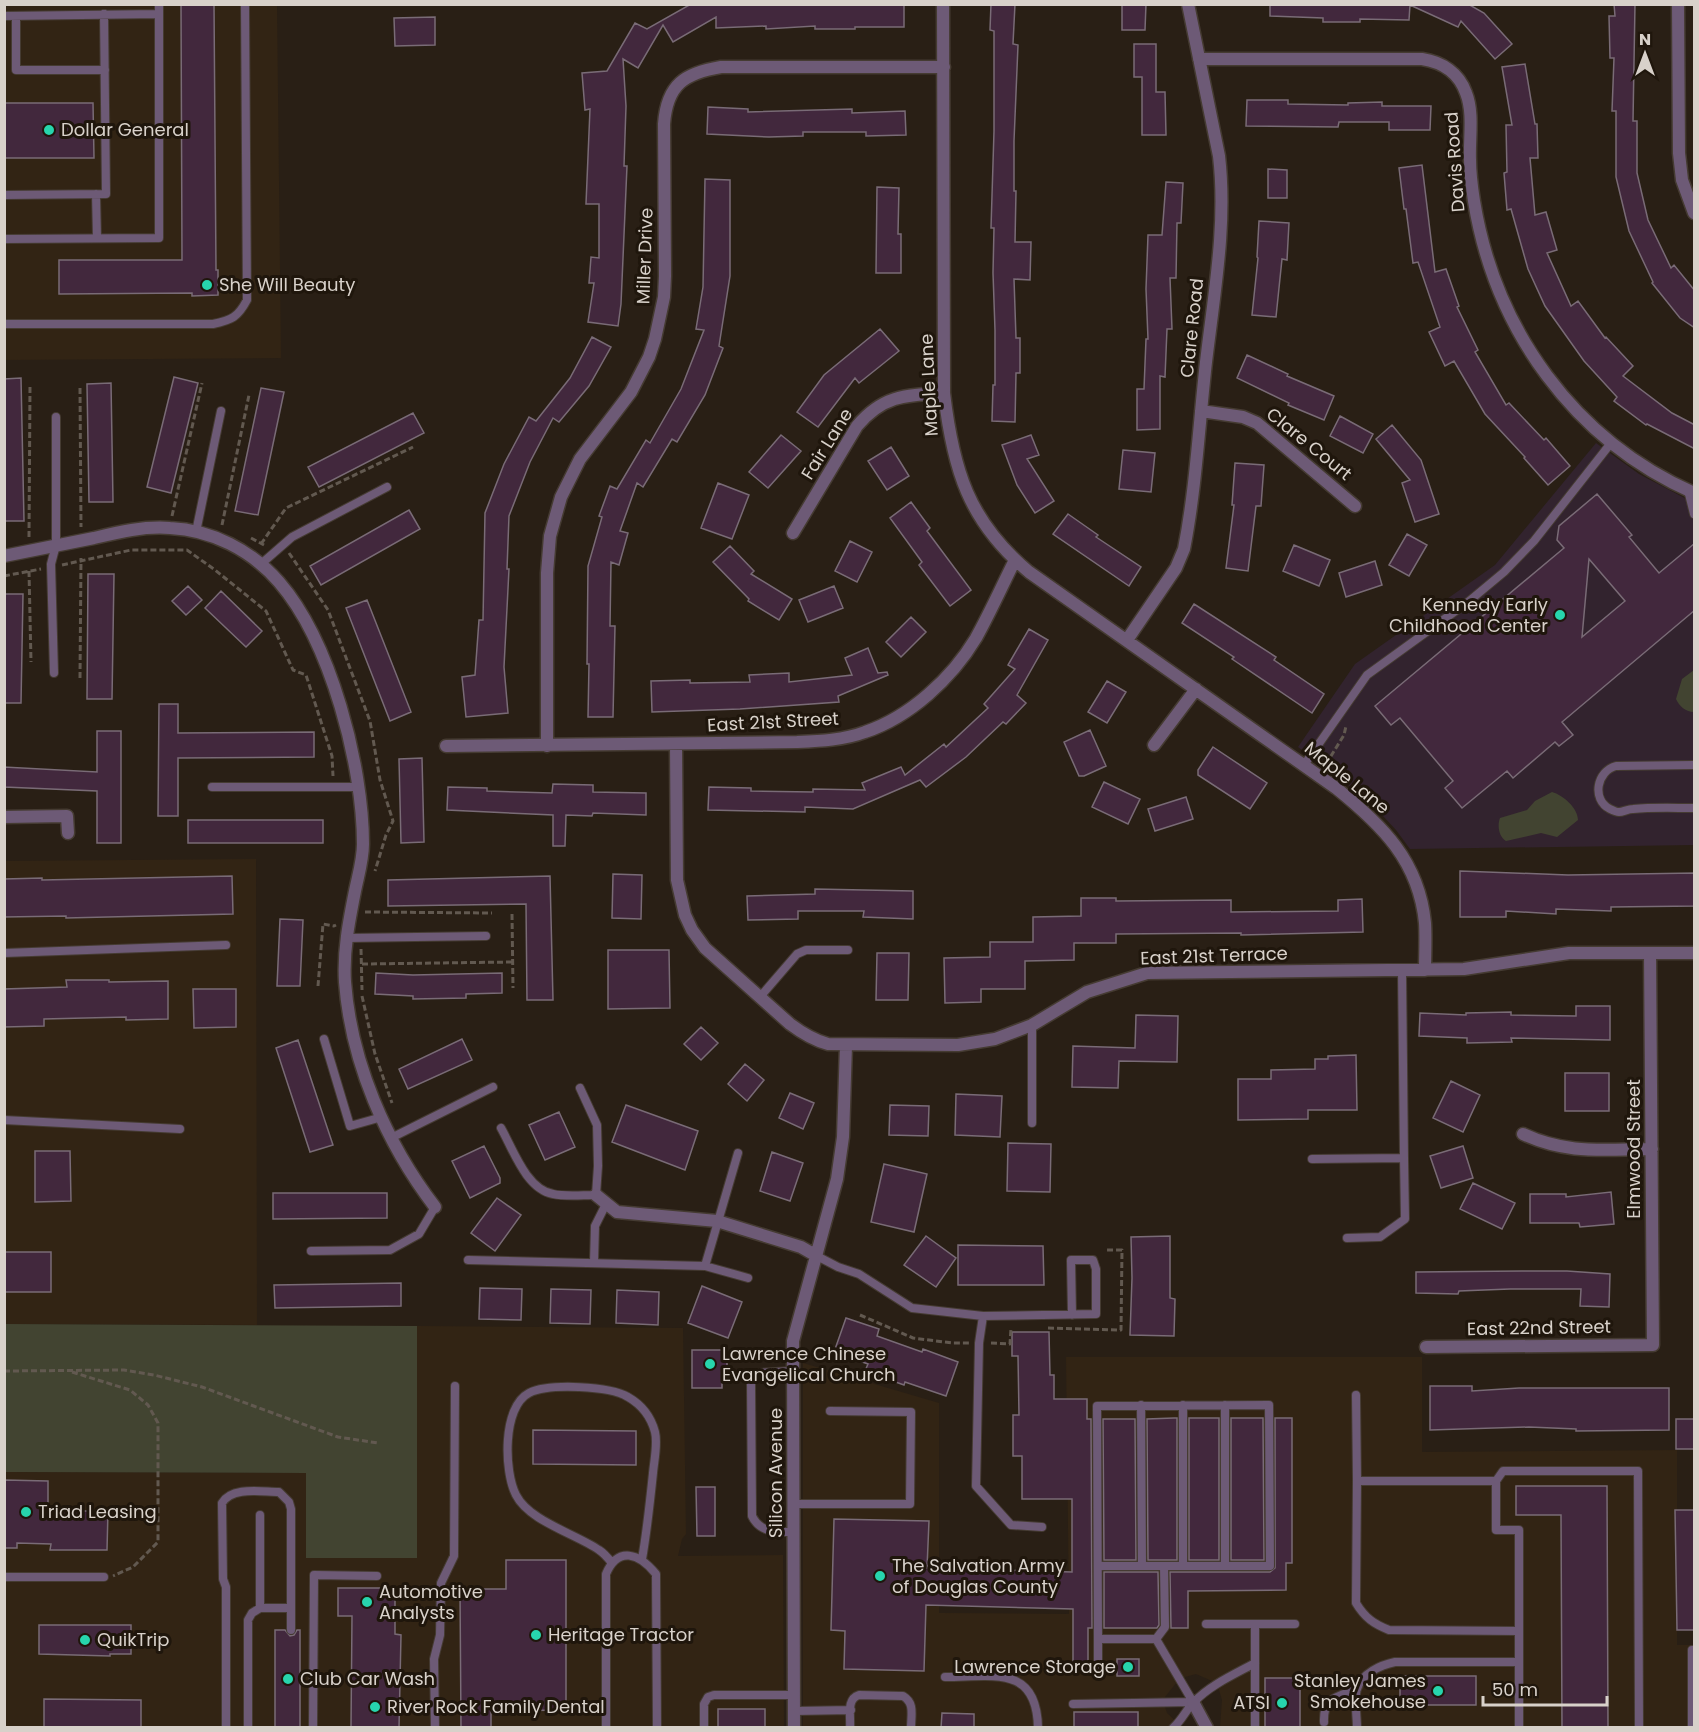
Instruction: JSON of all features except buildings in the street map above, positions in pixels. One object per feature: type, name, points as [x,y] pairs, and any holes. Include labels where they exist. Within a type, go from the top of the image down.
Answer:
[{"type":"street","name":"Maple Lane","points":[[943,4],[944,393],[950,441],[967,492],[990,531],[1015,560],[1336,788],[1391,838],[1404,857],[1415,880],[1421,902],[1425,924],[1425,970]]},
{"type":"street","name":"Clare Road","points":[[1127,640],[1176,568],[1184,549],[1222,205],[1219,156],[1188,4]]},
{"type":"street","points":[[1678,4],[1679,153],[1682,180],[1695,213]]},
{"type":"street","name":"Davis Road","points":[[1199,59],[1422,59],[1445,66],[1458,77],[1467,93],[1470,108],[1470,162],[1478,223],[1489,265],[1514,325],[1551,382],[1594,429],[1648,470],[1692,492]]},
{"type":"street","name":"Miller Drive","points":[[547,746],[546,573],[550,536],[561,497],[580,459],[631,392],[649,357],[655,339],[664,286],[664,124],[669,97],[675,87],[686,77],[701,70],[721,67],[944,67]]},
{"type":"street","name":"Fair Lane","points":[[793,533],[857,426],[868,412],[883,402],[899,397],[944,393]]},
{"type":"street","name":"Clare Court","points":[[1201,411],[1243,417],[1257,423],[1355,506]]},
{"type":"street","points":[[4,556],[136,529],[170,528],[196,532],[220,538],[256,560],[280,582],[295,604],[310,631],[332,681],[346,724],[358,787],[363,845],[346,938],[345,963],[345,981],[353,1032],[370,1088],[382,1117],[410,1171],[435,1207]]},
{"type":"street","name":"East 21st Street","points":[[446,746],[825,740],[865,732],[884,724],[916,704],[963,657],[975,639],[1015,560]]},
{"type":"street","points":[[1154,745],[1196,689]]},
{"type":"street","name":"East 21st Terrace","points":[[676,744],[677,880],[685,915],[692,930],[705,948],[760,997],[802,1034],[817,1041],[846,1045],[958,1045],[995,1039],[1032,1025],[1088,992],[1147,973],[1464,969],[1569,953],[1695,953]]},
{"type":"street","points":[[4,817],[67,816],[68,833]]},
{"type":"street","name":"Elmwood Street","points":[[1650,953],[1653,1345]]},
{"type":"street","name":"Silicon Avenue","points":[[794,1728],[793,1341],[837,1179],[846,1081],[846,1045]]},
{"type":"street","points":[[1523,1134],[1542,1143],[1570,1149],[1652,1149]]},
{"type":"street","points":[[596,1195],[617,1212],[717,1221],[801,1247],[815,1255]]},
{"type":"street","name":"East 22nd Street","points":[[1426,1347],[1653,1345]]},
{"type":"street","points":[[1193,1702],[1207,1728]]},
{"type":"lane","points":[[4,324],[213,324],[227,321],[240,313],[247,300],[246,4]]},
{"type":"lane","points":[[4,16],[104,14],[159,9],[159,238],[4,239]]},
{"type":"lane","points":[[4,195],[106,194],[104,14]]},
{"type":"lane","points":[[16,16],[16,70],[105,70]]},
{"type":"lane","points":[[96,194],[97,238]]},
{"type":"lane","points":[[196,532],[221,411]]},
{"type":"lane","points":[[54,674],[51,568],[56,545],[56,417]]},
{"type":"lane","points":[[1304,765],[1367,675],[1468,602],[1504,572],[1534,541],[1611,443]]},
{"type":"lane","points":[[256,560],[292,537],[387,486]]},
{"type":"lane","points":[[1692,492],[1695,514]]},
{"type":"lane","points":[[1695,765],[1616,766],[1603,773],[1598,787],[1603,803],[1609,809],[1618,812],[1632,809],[1695,808]]},
{"type":"lane","points":[[212,786],[358,787]]},
{"type":"lane","points":[[346,938],[486,936]]},
{"type":"lane","points":[[4,952],[226,945]]},
{"type":"lane","points":[[760,997],[797,954],[806,950],[848,950]]},
{"type":"lane","points":[[1347,1238],[1380,1237],[1394,1229],[1405,1218],[1402,970]]},
{"type":"lane","points":[[1032,1025],[1032,1123]]},
{"type":"lane","points":[[324,1039],[350,1126],[382,1117]]},
{"type":"lane","points":[[392,1138],[493,1086]]},
{"type":"lane","points":[[501,1128],[527,1176],[543,1191],[560,1195],[596,1195],[597,1125],[580,1088]]},
{"type":"lane","points":[[4,1120],[180,1129]]},
{"type":"lane","points":[[705,1266],[738,1152]]},
{"type":"lane","points":[[1312,1159],[1404,1158]]},
{"type":"lane","points":[[594,1262],[595,1226],[606,1204]]},
{"type":"lane","points":[[311,1251],[390,1250],[419,1234],[435,1207]]},
{"type":"lane","points":[[815,1255],[838,1267],[859,1274],[912,1308],[983,1316],[1072,1315],[1096,1314],[1094,1260],[1071,1260],[1072,1315]]},
{"type":"lane","points":[[468,1260],[705,1266],[747,1278]]},
{"type":"lane","points":[[983,1316],[979,1343],[976,1486],[1011,1525],[1042,1527]]},
{"type":"lane","points":[[794,1371],[759,1373],[753,1376],[751,1393],[752,1516],[755,1523],[763,1529],[775,1532],[794,1532]]},
{"type":"lane","points":[[435,1728],[434,1659],[440,1635],[441,1583],[454,1556],[455,1386]]},
{"type":"lane","points":[[612,1563],[600,1550],[536,1515],[516,1497],[508,1473],[507,1446],[512,1418],[518,1403],[529,1393],[559,1386],[597,1389],[626,1396],[645,1410],[655,1434],[654,1462],[642,1560]]},
{"type":"lane","points":[[1356,1395],[1356,1603],[1364,1615],[1375,1624],[1389,1630],[1519,1631]]},
{"type":"lane","points":[[1225,1405],[1225,1566]]},
{"type":"lane","points":[[1098,1566],[1270,1566],[1269,1405],[1097,1406],[1098,1666]]},
{"type":"lane","points":[[1141,1406],[1142,1566]]},
{"type":"lane","points":[[1183,1406],[1183,1566]]},
{"type":"lane","points":[[794,1504],[910,1504],[911,1412],[830,1411]]},
{"type":"lane","points":[[1519,1728],[1519,1530],[1496,1530],[1496,1480],[1503,1472],[1638,1471],[1639,1728]]},
{"type":"lane","points":[[1356,1480],[1496,1480]]},
{"type":"lane","points":[[226,1728],[226,1587],[223,1579],[222,1503],[225,1497],[233,1493],[279,1492],[289,1502],[291,1509],[291,1630]]},
{"type":"lane","points":[[260,1515],[260,1608]]},
{"type":"lane","points":[[606,1728],[606,1574],[617,1558],[629,1555],[642,1560],[656,1574],[657,1728]]},
{"type":"lane","points":[[1156,1639],[1165,1627],[1164,1566]]},
{"type":"lane","points":[[313,1728],[314,1575],[377,1576]]},
{"type":"lane","points":[[4,1577],[104,1577]]},
{"type":"lane","points":[[248,1728],[248,1620],[252,1612],[260,1608],[291,1608]]},
{"type":"lane","points":[[1206,1624],[1295,1624]]},
{"type":"lane","points":[[1255,1624],[1255,1728]]},
{"type":"lane","points":[[1098,1639],[1156,1639]]},
{"type":"lane","points":[[1156,1639],[1193,1702]]},
{"type":"lane","points":[[1692,1728],[1692,1650],[1695,1650]]},
{"type":"lane","points":[[1324,1722],[1325,1706],[1330,1700],[1357,1689],[1367,1676],[1380,1666],[1395,1662],[1519,1662]]},
{"type":"lane","points":[[1173,1728],[1182,1720],[1193,1702],[1218,1684],[1255,1663]]},
{"type":"lane","points":[[945,1677],[1006,1677],[1023,1684],[1033,1697],[1038,1716],[1038,1728]]},
{"type":"lane","points":[[1357,1689],[1357,1728]]},
{"type":"lane","points":[[704,1728],[704,1704],[708,1697],[714,1695],[794,1695]]},
{"type":"lane","points":[[850,1728],[851,1701],[853,1697],[859,1695],[903,1696],[911,1704],[911,1728]]},
{"type":"lane","points":[[1073,1704],[1193,1702]]},
{"type":"lane","points":[[794,1711],[851,1710]]},
{"type":"path","points":[[170,528],[202,383]]},
{"type":"path","points":[[30,387],[30,662]]},
{"type":"path","points":[[222,525],[249,396]]},
{"type":"path","points":[[256,560],[286,508],[413,447]]},
{"type":"path","points":[[4,576],[131,550],[187,550],[266,610],[293,670],[306,675],[332,756],[333,778]]},
{"type":"path","points":[[1326,764],[1344,735],[1347,722]]},
{"type":"path","points":[[512,914],[513,987]]},
{"type":"path","points":[[345,963],[513,962]]},
{"type":"path","points":[[67,1370],[129,1390],[148,1406],[159,1423],[158,1542],[132,1567],[118,1575],[104,1577]]},
{"type":"path","points":[[4,1371],[124,1370],[154,1375],[202,1387],[338,1437],[378,1443]]},
{"type":"shaded area","points":[[4,5],[277,5],[281,358],[5,360]]},
{"type":"shaded area","name":"Kennedy Early Childhood Center","points":[[1596,443],[1639,474],[1694,503],[1694,845],[1410,849],[1368,800],[1298,747],[1355,664],[1495,565]]},
{"type":"shaded area","points":[[256,859],[257,1325],[5,1324],[5,861]]},
{"type":"shaded area","points":[[417,1326],[683,1328],[686,1534],[682,1539],[678,1556],[783,1555],[784,1727],[5,1728],[5,1472],[306,1473],[417,1558]]},
{"type":"shaded area","points":[[1066,1357],[1422,1357],[1422,1452],[1677,1450],[1677,1645],[1694,1645],[1694,1727],[1220,1727],[1222,1700],[1219,1690],[1212,1681],[1196,1674],[1177,1682],[1165,1697],[1164,1704],[1167,1713],[1182,1727],[803,1727],[803,1363],[939,1403],[939,1613],[1069,1614]]},
{"type":"green space","points":[[1694,670],[1694,712],[1683,708],[1676,699],[1682,679]]},
{"type":"green space","points":[[1552,792],[1569,803],[1578,820],[1557,837],[1541,833],[1506,841],[1502,837],[1499,831],[1500,818],[1527,810],[1535,801]]},
{"type":"green space","points":[[5,1324],[417,1326],[417,1558],[306,1558],[306,1473],[5,1472]]},
{"type":"place","name":"Dollar General","points":[[49,130]]},
{"type":"place","name":"She Will Beauty","points":[[207,285]]},
{"type":"place","name":"Kennedy Early Childhood Center","points":[[1560,615]]},
{"type":"place","name":"Lawrence Chinese Evangelical Church","points":[[710,1364]]},
{"type":"place","name":"Triad Leasing","points":[[26,1512]]},
{"type":"place","name":"The Salvation Army of Douglas County","points":[[880,1576]]},
{"type":"place","name":"Automotive Analysts","points":[[367,1602]]},
{"type":"place","name":"Heritage Tractor","points":[[536,1635]]},
{"type":"place","name":"QuikTrip","points":[[85,1640]]},
{"type":"place","name":"Lawrence Storage","points":[[1128,1667]]},
{"type":"place","name":"Club Car Wash","points":[[288,1679]]},
{"type":"place","name":"Stanley James Smokehouse","points":[[1438,1691]]},
{"type":"place","name":"ATSI","points":[[1282,1703]]},
{"type":"place","name":"River Rock Family Dental","points":[[375,1707]]}]
